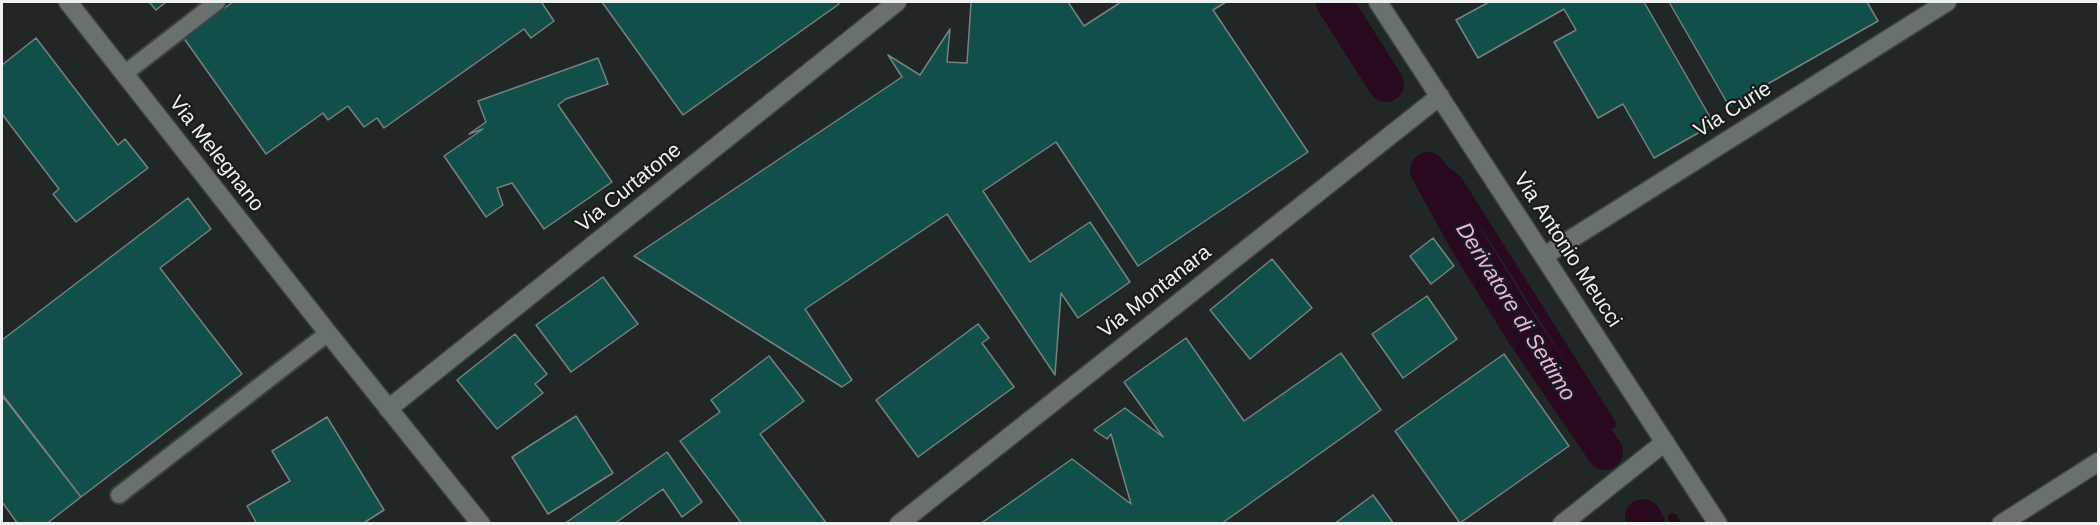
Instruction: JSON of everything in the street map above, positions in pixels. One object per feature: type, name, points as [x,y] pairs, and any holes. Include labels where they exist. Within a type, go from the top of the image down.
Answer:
[{"type":"street","name":"Via Melegnano","points":[[68,2],[481,524]]},
{"type":"street","name":"Via Curtatone","points":[[388,409],[897,2]]},
{"type":"street","name":"Via Antonio Meucci","points":[[1378,2],[1718,524]]},
{"type":"street","name":"Via Curie","points":[[1544,256],[1947,2]]},
{"type":"street","name":"Via Montanara","points":[[899,524],[1440,96]]},
{"type":"street","points":[[1562,524],[1665,442]]},
{"type":"street","points":[[2001,524],[2098,462]]},
{"type":"lane","points":[[124,74],[217,2]]},
{"type":"lane","points":[[119,495],[328,333]]},
{"type":"building","points":[[149,2],[166,2],[156,10]]},
{"type":"building","points":[[233,2],[544,2],[542,3],[554,21],[531,38],[524,29],[384,128],[377,118],[364,127],[348,106],[328,120],[323,113],[266,154],[183,37]]},
{"type":"building","points":[[602,2],[838,2],[839,4],[683,115]]},
{"type":"building","points":[[1068,2],[1084,26],[1121,2],[1226,2],[1213,10],[1308,152],[1138,266],[1056,142],[983,191],[1030,262],[1090,222],[1130,282],[1078,318],[1061,293],[1055,375],[947,214],[805,309],[852,380],[842,387],[634,256],[902,77],[888,55],[920,75],[950,29],[947,62],[967,63],[971,3]]},
{"type":"building","points":[[1489,2],[1644,2],[1714,124],[1654,158],[1623,104],[1598,118],[1554,42],[1576,30],[1564,9],[1478,58],[1456,20]]},
{"type":"building","points":[[1669,2],[1867,2],[1878,21],[1729,106]]},
{"type":"building","points":[[36,38],[118,145],[125,139],[148,168],[76,222],[53,194],[59,189],[2,114],[2,65]]},
{"type":"building","points":[[598,58],[608,84],[566,99],[558,105],[612,182],[544,229],[512,183],[497,188],[503,205],[486,217],[444,156],[483,129],[469,134],[486,122],[478,101]]},
{"type":"building","points":[[188,198],[211,229],[160,268],[242,374],[81,497],[2,394],[2,340]]},
{"type":"building","points":[[1433,238],[1454,266],[1431,284],[1410,256]]},
{"type":"building","points":[[1272,259],[1312,308],[1250,359],[1210,310]]},
{"type":"building","points":[[603,277],[638,324],[571,372],[536,325]]},
{"type":"building","points":[[1427,296],[1457,339],[1403,378],[1372,334]]},
{"type":"building","points":[[978,324],[989,338],[982,343],[1014,387],[918,457],[876,400]]},
{"type":"building","points":[[515,334],[547,374],[535,384],[543,393],[497,429],[457,380]]},
{"type":"building","points":[[1186,338],[1244,421],[1341,353],[1381,410],[1221,524],[980,524],[1072,459],[1131,504],[1111,434],[1107,439],[1094,430],[1125,408],[1163,437],[1124,382]]},
{"type":"building","points":[[1504,354],[1569,446],[1460,523],[1395,431]]},
{"type":"building","points":[[769,356],[804,401],[760,434],[827,524],[742,524],[680,441],[720,412],[711,400]]},
{"type":"building","points":[[4,398],[81,497],[46,524],[18,524],[2,502],[2,400]]},
{"type":"building","points":[[576,416],[613,473],[548,514],[512,457]]},
{"type":"building","points":[[327,417],[384,510],[362,524],[257,524],[247,506],[290,481],[272,451]]},
{"type":"building","points":[[667,452],[702,502],[682,517],[663,489],[614,524],[564,524]]},
{"type":"building","points":[[1373,495],[1394,524],[1334,524]]},
{"type":"waterway","name":"Derivatore di Settimo","points":[[1334,2],[1386,84]]},
{"type":"waterway","points":[[1436,164],[1457,180],[1611,424]]},
{"type":"waterway","name":"Derivatore di Settimo","points":[[1428,170],[1467,241],[1524,333],[1605,452]]},
{"type":"waterway","name":"Derivatore di Settimo","points":[[1643,517],[1647,524]]},
{"type":"waterway","points":[[1673,518],[1676,524]]}]
